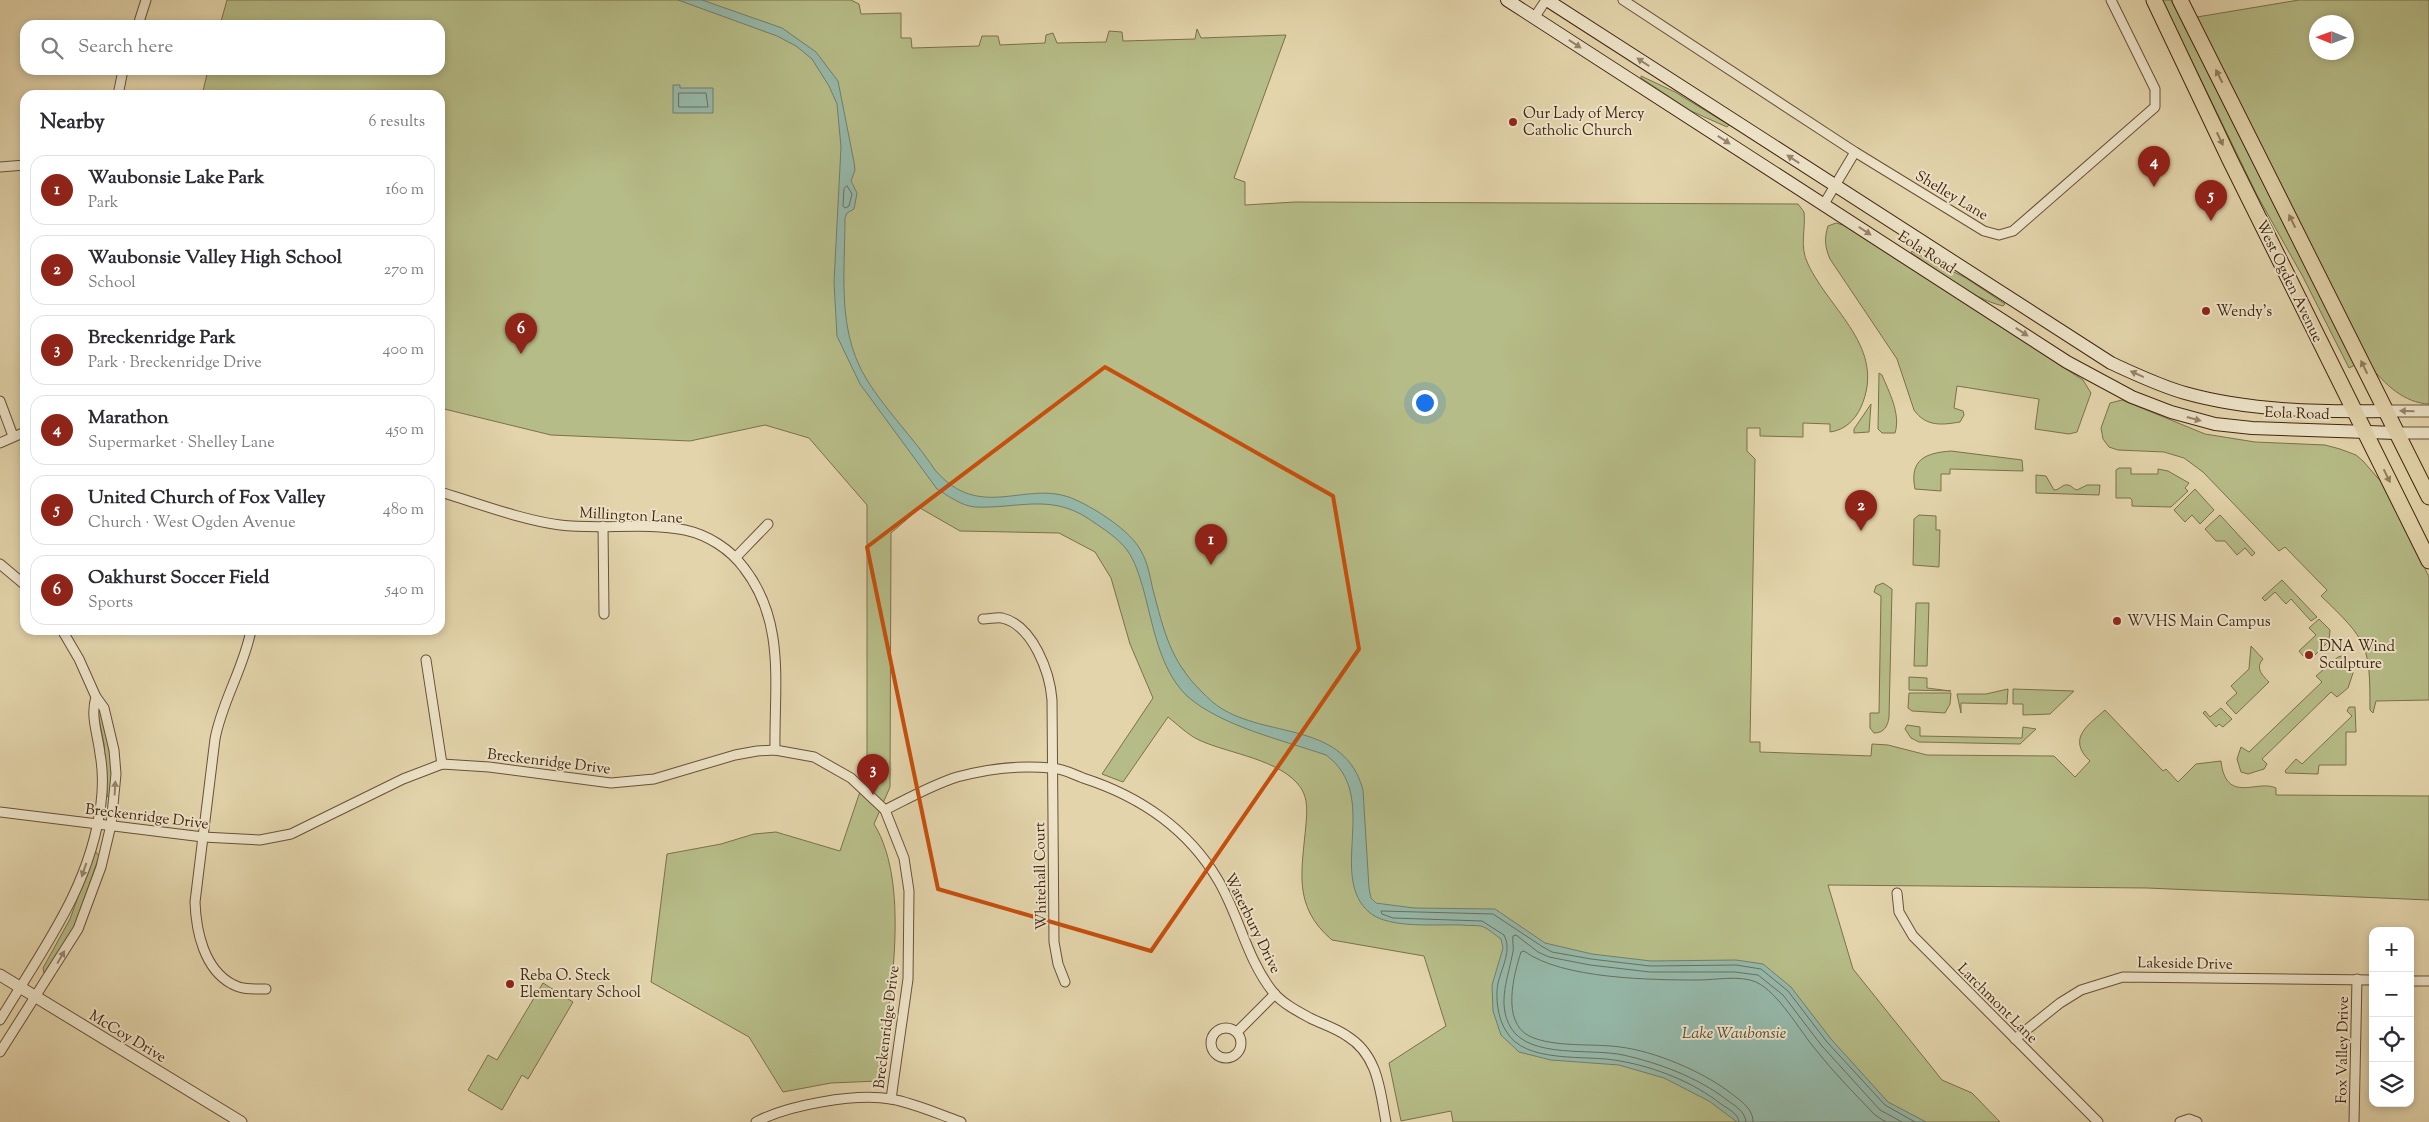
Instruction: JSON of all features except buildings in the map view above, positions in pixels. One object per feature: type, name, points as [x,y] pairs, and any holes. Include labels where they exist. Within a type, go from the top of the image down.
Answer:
[{"type":"main road","name":"Eola Road","points":[[1507,0],[2079,369],[2132,397],[2185,416],[2223,425],[2397,433]]},
{"type":"main road","name":"Eola Road","points":[[1546,0],[2092,352],[2145,378],[2192,395],[2260,407],[2386,411]]},
{"type":"main road","name":"West Ogden Avenue","points":[[2154,0],[2230,160],[2429,561]]},
{"type":"main road","name":"West Ogden Avenue","points":[[2180,0],[2429,498]]},
{"type":"street","points":[[140,20],[146,0]]},
{"type":"street","points":[[1534,18],[1546,0]]},
{"type":"street","name":"Shelley Lane","points":[[1623,0],[1855,152],[1984,231],[1999,236],[2013,231],[2155,107],[2155,89],[2112,0]]},
{"type":"street","points":[[119,90],[122,75]]},
{"type":"street","points":[[1824,204],[1855,152]]},
{"type":"street","points":[[0,167],[20,165]]},
{"type":"street","points":[[0,401],[13,436]]},
{"type":"street","points":[[2386,411],[2429,411]]},
{"type":"street","points":[[2397,433],[2429,433]]},
{"type":"street","points":[[0,443],[20,434]]},
{"type":"street","name":"Millington Lane","points":[[445,493],[544,522],[569,526],[661,527],[686,530],[711,540],[736,557],[762,594],[772,625],[775,750]]},
{"type":"street","points":[[736,557],[768,524]]},
{"type":"street","points":[[603,526],[604,614]]},
{"type":"street","points":[[0,564],[20,581]]},
{"type":"street","name":"Whitehall Court","points":[[983,619],[1002,618],[1014,623],[1030,640],[1044,662],[1052,700],[1054,942],[1058,964],[1065,982]]},
{"type":"street","points":[[0,1052],[45,978],[55,968],[78,929],[101,868],[111,825],[115,791],[114,756],[104,708],[96,697],[79,659],[65,635]]},
{"type":"street","points":[[250,635],[244,656],[218,722],[203,837],[196,902],[196,920],[205,952],[221,976],[232,984],[266,990]]},
{"type":"street","points":[[426,660],[442,764]]},
{"type":"street","points":[[0,1020],[56,933],[69,907],[80,880],[97,824],[102,774],[92,708],[96,697]]},
{"type":"street","name":"Breckenridge Drive","points":[[0,812],[203,837],[260,840],[291,834],[403,778],[442,764],[489,767],[591,781],[629,782],[654,779],[735,755],[775,750],[814,757],[833,766],[869,792],[885,810],[904,858],[908,891],[908,979],[891,1099]]},
{"type":"street","name":"Waterbury Drive","points":[[885,810],[925,789],[956,778],[989,771],[1052,768],[1104,784],[1154,811],[1187,839],[1219,881],[1232,907],[1250,955],[1275,994],[1302,1014],[1346,1035],[1371,1060],[1379,1083],[1386,1122]]},
{"type":"street","name":"Larchmont Lane","points":[[1897,893],[1900,912],[1912,936],[2098,1122]]},
{"type":"street","name":"McCoy Drive","points":[[0,975],[241,1122]]},
{"type":"street","name":"Lakeside Drive","points":[[2015,1039],[2060,1003],[2081,990],[2123,977],[2369,980]]},
{"type":"street","name":"Fox Valley Drive","points":[[2354,1122],[2357,980]]},
{"type":"street","points":[[2414,981],[2429,981]]},
{"type":"street","points":[[1237,1032],[1275,994]]},
{"type":"street","points":[[756,1122],[816,1103],[891,1099],[961,1122]]},
{"type":"street","points":[[2180,1122],[2189,1119],[2198,1122]]},
{"type":"highlighted area","points":[[1105,367],[1333,496],[1359,649],[1151,951],[938,889],[867,547]]},
{"type":"green space","points":[[227,0],[851,0],[859,4],[861,14],[901,13],[901,38],[911,38],[912,48],[979,46],[982,36],[998,36],[1000,45],[1045,43],[1046,35],[1053,33],[1057,43],[1106,42],[1109,31],[1122,32],[1123,41],[1195,39],[1197,29],[1201,38],[1286,35],[1234,178],[1245,182],[1245,205],[1295,202],[1798,204],[1804,212],[1803,244],[1805,257],[1818,281],[1852,331],[1861,348],[1867,366],[1867,386],[1861,407],[1856,416],[1845,427],[1835,431],[1830,432],[1830,424],[1803,423],[1803,437],[1760,436],[1760,428],[1747,428],[1747,451],[1755,459],[1750,742],[1760,742],[1760,752],[1871,756],[1872,744],[1888,745],[1927,755],[2054,756],[2075,777],[2090,761],[2083,753],[2080,738],[2088,726],[2105,710],[2163,771],[2166,769],[2178,782],[2196,764],[2221,761],[2224,774],[2229,783],[2243,788],[2268,786],[2276,788],[2276,795],[2429,796],[2429,900],[2147,888],[1828,885],[1853,969],[1942,1080],[1972,1093],[2000,1122],[1453,1122],[1451,1111],[1401,1121],[1389,1063],[1446,1026],[1424,956],[1332,940],[1319,927],[1310,914],[1302,887],[1307,810],[1305,796],[1301,788],[1281,770],[1254,758],[1199,740],[1168,717],[1123,782],[1102,774],[1153,698],[1130,644],[1111,578],[1095,552],[1059,533],[960,531],[920,508],[891,533],[890,787],[874,824],[886,850],[892,881],[895,915],[891,986],[878,1081],[831,1083],[783,1092],[749,1037],[651,982],[667,854],[721,844],[754,834],[776,832],[840,851],[867,771],[867,505],[809,438],[765,425],[690,441],[551,435],[445,409],[445,90],[203,90],[207,75],[445,75],[445,20],[221,20]]},
{"type":"green space","points":[[2162,0],[2171,0],[2355,365],[2349,368],[2303,277],[2257,195]]},
{"type":"green space","points":[[2299,0],[2429,0],[2429,404],[2420,403],[2403,396],[2389,386],[2370,366],[2197,17]]},
{"type":"green space","points":[[1641,76],[1675,92],[1729,125],[1727,127],[1691,111],[1641,78]]},
{"type":"green space","points":[[1836,223],[1843,225],[2083,380],[2091,393],[2077,432],[2069,434],[2035,429],[2039,399],[1957,386],[1954,408],[1963,411],[1964,415],[1960,422],[1935,424],[1919,416],[1914,410],[1897,359],[1830,259],[1826,247],[1826,235],[1828,226]]},
{"type":"green space","points":[[1912,251],[1966,278],[2005,304],[2003,306],[1979,297],[1911,253]]},
{"type":"green space","points":[[1879,373],[1882,375],[1893,403],[1896,418],[1895,433],[1882,433],[1878,429]]},
{"type":"green space","points":[[2122,400],[2205,434],[2255,442],[2325,445],[2356,455],[2363,461],[2384,485],[2429,577],[2429,700],[2376,701],[2373,713],[2370,710],[2369,671],[2363,646],[2348,624],[2321,596],[2327,590],[2285,547],[2279,551],[2203,472],[2184,458],[2164,452],[2118,450],[2109,447],[2103,439],[2101,428],[2110,403]]},
{"type":"green space","points":[[1871,404],[1869,432],[1854,433],[1854,429]]},
{"type":"green space","points":[[1951,451],[2022,460],[2023,471],[1950,469],[1950,474],[1941,474],[1941,491],[1915,489],[1914,479],[1917,464],[1927,456]]},
{"type":"green space","points":[[2119,468],[2131,468],[2131,474],[2158,474],[2158,469],[2168,471],[2189,483],[2185,488],[2188,491],[2171,507],[2132,506],[2130,498],[2116,498],[2116,470]]},
{"type":"green space","points":[[2036,475],[2046,476],[2054,490],[2066,485],[2077,490],[2087,485],[2100,485],[2099,495],[2036,493]]},
{"type":"green space","points":[[2195,489],[2214,510],[2200,524],[2192,515],[2185,522],[2174,510]]},
{"type":"green space","points":[[1919,515],[1936,516],[1936,530],[1940,530],[1939,567],[1913,565],[1914,519]]},
{"type":"green space","points":[[2220,515],[2255,553],[2252,556],[2245,548],[2237,555],[2225,541],[2216,541],[2205,529]]},
{"type":"green space","points":[[2282,580],[2317,617],[2311,621],[2291,599],[2286,604],[2275,592],[2265,601],[2262,598]]},
{"type":"green space","points":[[1883,583],[1892,589],[1889,717],[1885,728],[1880,732],[1874,733],[1870,728],[1870,713],[1879,713],[1881,596],[1874,592],[1876,586]]},
{"type":"green space","points":[[1916,603],[1929,603],[1927,666],[1914,666]]},
{"type":"green space","points":[[2319,619],[2330,630],[2329,641],[2315,655],[2309,652],[2303,656],[2299,651],[2316,635],[2309,628]]},
{"type":"green space","points":[[2251,646],[2263,659],[2260,668],[2262,674],[2269,682],[2236,714],[2226,703],[2237,693],[2231,686],[2249,669]]},
{"type":"green space","points":[[2342,656],[2349,661],[2353,673],[2348,688],[2337,697],[2331,692],[2262,759],[2267,764],[2264,769],[2248,774],[2241,772],[2237,759],[2241,747],[2249,752],[2322,682],[2316,676],[2338,657]]},
{"type":"green space","points":[[1909,677],[1927,678],[1927,688],[1951,691],[1909,690]]},
{"type":"green space","points":[[2008,689],[2007,704],[1961,703],[1961,713],[1957,694],[1986,694]]},
{"type":"green space","points":[[2013,689],[2074,691],[2050,714],[2023,715],[2023,704],[2013,704]]},
{"type":"green space","points":[[1909,693],[1951,693],[1950,704],[1945,713],[1912,711],[1908,708]]},
{"type":"green space","points":[[2349,707],[2355,707],[2356,732],[2346,732],[2346,765],[2319,765],[2318,774],[2286,773],[2285,771],[2296,759],[2302,764],[2352,716],[2347,711]]},
{"type":"green space","points":[[2221,708],[2232,719],[2223,727],[2219,724],[2216,727],[2203,713],[2205,711],[2210,717]]},
{"type":"green space","points":[[97,710],[100,711],[110,754],[110,799],[107,796],[104,744]]},
{"type":"green space","points":[[1907,725],[1920,727],[1920,736],[2022,738],[2023,727],[2036,729],[2020,744],[1919,742],[1911,738],[1905,729]]},
{"type":"green space","points":[[96,852],[99,856],[75,927],[44,973],[43,968],[70,919],[94,853]]},
{"type":"green space","points":[[543,983],[573,1002],[528,1079],[522,1075],[502,1110],[468,1090],[488,1055],[497,1060]]},
{"type":"water","name":"Lake Waubonsie","points":[[678,0],[702,0],[782,28],[816,52],[838,81],[854,162],[855,170],[851,181],[857,193],[854,209],[847,213],[845,218],[845,311],[852,348],[859,365],[884,405],[935,470],[952,486],[970,494],[987,497],[1040,493],[1058,494],[1076,500],[1093,509],[1121,528],[1136,543],[1145,560],[1165,632],[1175,656],[1190,679],[1201,691],[1221,708],[1243,719],[1305,735],[1324,743],[1341,753],[1354,768],[1363,790],[1369,888],[1371,898],[1376,903],[1414,908],[1495,909],[1545,943],[1592,954],[1651,961],[1736,960],[1763,964],[1791,987],[1831,1039],[1888,1102],[1926,1122],[1737,1122],[1709,1101],[1664,1078],[1619,1065],[1551,1060],[1519,1052],[1501,1035],[1493,1011],[1492,985],[1503,948],[1501,939],[1481,926],[1401,924],[1379,918],[1370,913],[1358,897],[1352,878],[1353,813],[1350,792],[1342,772],[1326,755],[1234,724],[1201,707],[1187,696],[1177,685],[1163,659],[1136,568],[1130,554],[1119,541],[1089,519],[1061,506],[1033,504],[975,507],[960,503],[937,489],[860,384],[837,336],[834,282],[841,147],[837,104],[829,86],[812,59],[796,46],[777,36]]},
{"type":"water","points":[[673,85],[680,85],[680,88],[713,88],[713,113],[673,113]]},
{"type":"place","name":"Our Lady of Mercy Catholic Church","points":[[1513,122]]},
{"type":"place","name":"Marathon","points":[[2154,187]]},
{"type":"place","name":"United Church of Fox Valley","points":[[2211,221]]},
{"type":"place","name":"Wendy's","points":[[2206,311]]},
{"type":"place","name":"Oakhurst Soccer Field","points":[[521,354]]},
{"type":"place","name":"Waubonsie Valley High School","points":[[1861,531]]},
{"type":"place","name":"Waubonsie Lake Park","points":[[1211,565]]},
{"type":"place","name":"WVHS Main Campus","points":[[2117,621]]},
{"type":"place","name":"DNA Wind Sculpture","points":[[2309,655]]},
{"type":"place","name":"Breckenridge Park","points":[[873,795]]},
{"type":"place","name":"Reba O. Steck Elementary School","points":[[510,984]]}]
